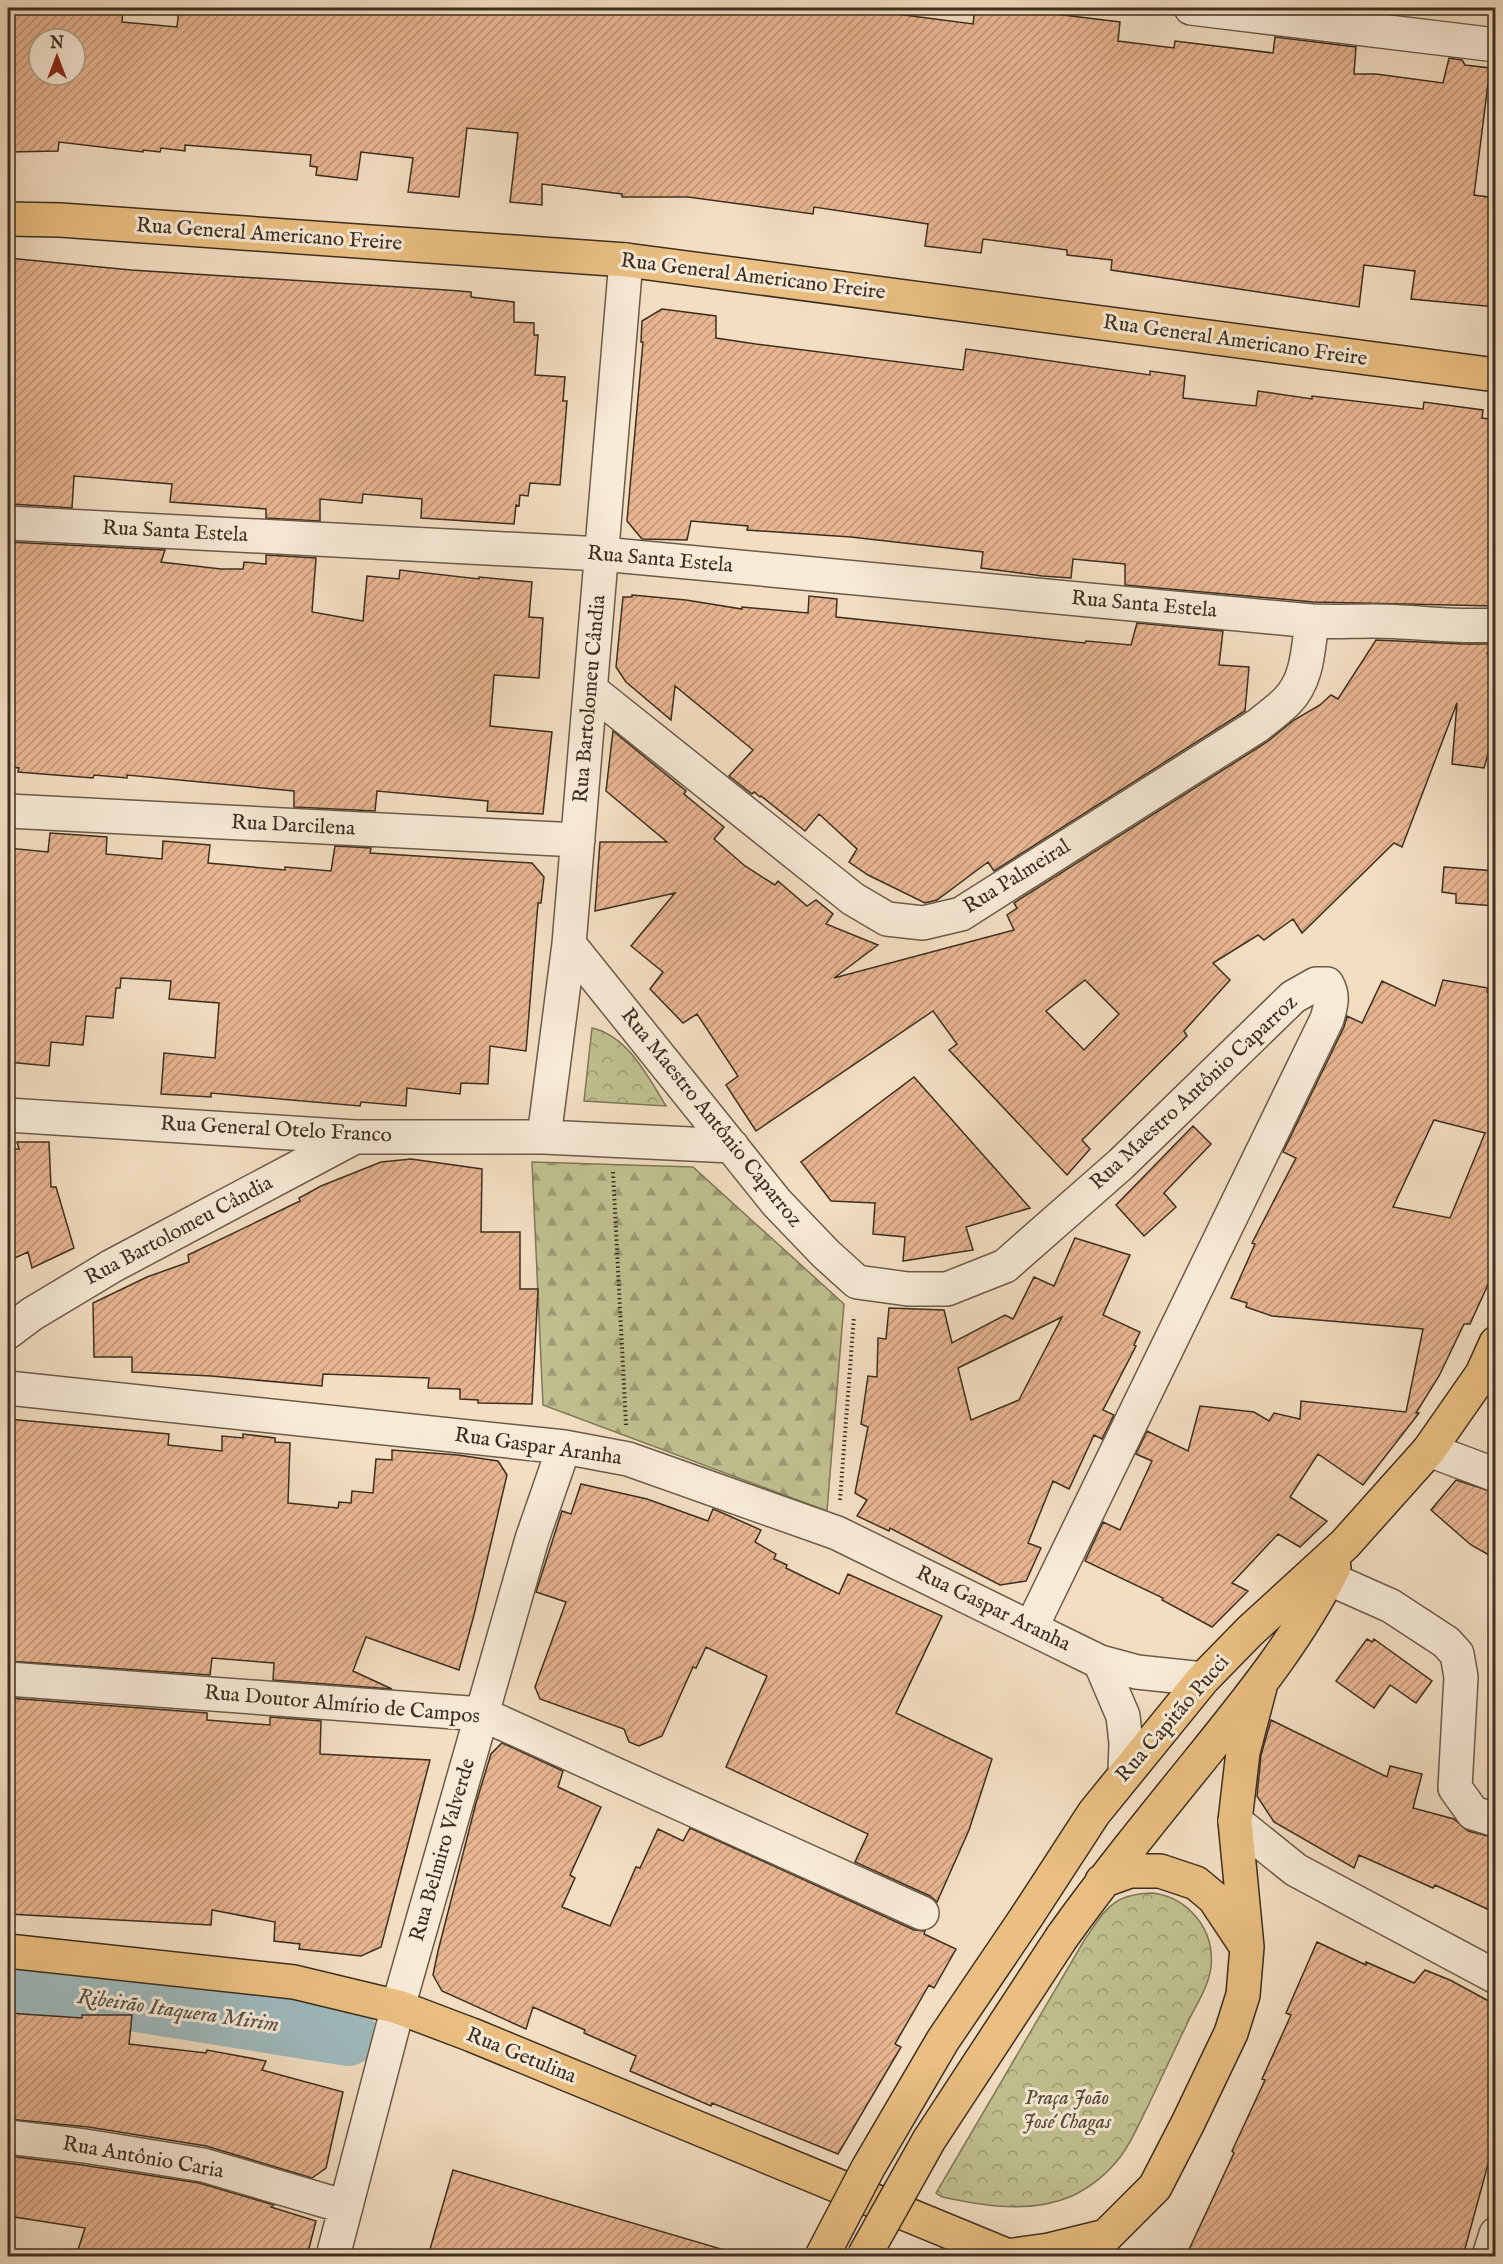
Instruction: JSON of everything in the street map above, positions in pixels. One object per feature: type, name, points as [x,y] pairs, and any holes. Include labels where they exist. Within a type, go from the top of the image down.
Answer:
[{"type":"main road","name":"Rua General Americano Freire","points":[[8,219],[72,221],[626,260],[1496,375]]},
{"type":"main road","name":"Rua Capitão Pucci","points":[[822,2256],[868,2168],[943,2040],[1094,1813],[1125,1772],[1203,1679],[1250,1631],[1345,1544],[1429,1450],[1482,1374],[1496,1343]]},
{"type":"main road","name":"Rua Capitão Pucci","points":[[1260,1687],[1328,1578],[1345,1544]]},
{"type":"main road","points":[[1008,2256],[1049,2250],[1106,2236],[1155,2187],[1231,2033],[1243,1995],[1247,1947],[1235,1821],[1243,1752],[1260,1687]]},
{"type":"main road","points":[[864,2256],[928,2140],[1062,1937],[1102,1881],[1260,1687]]},
{"type":"main road","points":[[1102,1881],[1130,1871],[1160,1871],[1196,1882],[1215,1898],[1247,1947]]},
{"type":"main road","name":"Rua Getulina","points":[[8,1952],[294,1982],[398,2007],[472,2035],[937,2242],[1008,2256]]},
{"type":"street","points":[[1191,8],[1496,45]]},
{"type":"street","name":"Rua Bartolomeu Cândia","points":[[544,1137],[569,944],[626,260]]},
{"type":"street","name":"Rua Santa Estela","points":[[8,523],[602,554],[1312,621],[1372,621],[1472,627],[1496,625]]},
{"type":"street","name":"Rua Palmeiral","points":[[591,690],[853,899],[887,919],[923,923],[961,914],[1257,726],[1288,701],[1301,681],[1306,664],[1312,621]]},
{"type":"street","name":"Rua Darcilena","points":[[8,811],[578,840]]},
{"type":"street","name":"Rua Maestro Antônio Caparroz","points":[[569,944],[777,1203],[826,1254],[857,1282],[908,1289],[947,1289],[1005,1266],[1121,1164],[1293,997],[1316,984],[1327,984],[1332,1002],[1327,1019],[1031,1628]]},
{"type":"street","name":"Rua General Otelo Franco","points":[[8,1115],[355,1137],[611,1138],[732,1146]]},
{"type":"street","name":"Rua Bartolomeu Cândia","points":[[8,1332],[32,1314],[112,1266],[355,1137]]},
{"type":"street","name":"Rua Gaspar Aranha","points":[[8,1388],[564,1447],[628,1459],[837,1533],[1031,1628],[1069,1644],[1100,1662],[1137,1672],[1203,1679]]},
{"type":"street","name":"Rua Belmiro Valverde","points":[[333,2256],[398,2007],[532,1539],[564,1447]]},
{"type":"street","points":[[1429,1450],[1496,1475]]},
{"type":"street","points":[[1328,1578],[1391,1606],[1446,1642],[1458,1654],[1461,1677],[1455,1788],[1473,1813],[1496,1820]]},
{"type":"street","points":[[1100,1662],[1123,1716],[1126,1743],[1125,1772]]},
{"type":"street","name":"Rua Doutor Almírio de Campos","points":[[8,1679],[482,1714],[922,1913]]},
{"type":"street","points":[[1235,1821],[1296,1870],[1496,1977]]},
{"type":"street","name":"Rua Antônio Caria","points":[[8,2138],[86,2146],[203,2165],[346,2207]]},
{"type":"street","points":[[1490,2256],[1496,2234]]},
{"type":"path","points":[[611,1138],[628,1459]]},
{"type":"path","points":[[837,1533],[857,1282]]},
{"type":"green space","points":[[592,1028],[616,1039],[636,1059],[666,1106],[584,1101]]},
{"type":"green space","points":[[532,1162],[693,1167],[844,1304],[827,1511],[543,1405]]},
{"type":"green space","name":"Praça João José Chagas","points":[[1153,1893],[1178,1901],[1197,1918],[1209,1941],[1211,1967],[1201,1997],[1121,2156],[1105,2174],[1092,2184],[1056,2202],[1007,2207],[942,2197],[936,2193],[1085,1939],[1099,1919],[1119,1900],[1128,1896]]},
{"type":"building","points":[[8,8],[123,8],[122,22],[177,27],[179,8],[217,12],[218,8],[889,8],[889,13],[973,24],[975,8],[1005,8],[1120,22],[1118,41],[1174,48],[1175,41],[1273,53],[1275,37],[1356,47],[1354,74],[1376,74],[1443,83],[1449,58],[1462,60],[1465,65],[1490,68],[1474,195],[1496,198],[1496,307],[1411,299],[1415,271],[1364,265],[1359,307],[1111,270],[1112,260],[1067,255],[1067,250],[983,239],[981,253],[925,246],[928,224],[814,207],[813,214],[688,197],[622,197],[622,194],[542,184],[542,205],[510,202],[518,133],[467,128],[459,197],[408,192],[413,158],[361,152],[357,180],[316,175],[317,167],[310,166],[311,155],[185,145],[185,151],[161,148],[160,152],[143,150],[143,152],[59,142],[58,151],[8,152]]},
{"type":"building","points":[[8,258],[131,270],[471,292],[471,297],[514,302],[514,322],[534,323],[534,335],[538,335],[535,375],[565,377],[563,401],[567,401],[560,485],[530,483],[528,496],[520,495],[519,506],[516,505],[514,524],[421,518],[422,499],[363,494],[362,503],[320,499],[320,521],[266,518],[266,509],[170,502],[172,484],[74,476],[72,508],[12,504],[13,490],[8,490]]},
{"type":"building","points":[[662,309],[716,316],[716,338],[756,344],[963,370],[966,349],[1150,375],[1150,371],[1185,376],[1183,398],[1256,406],[1258,391],[1312,399],[1312,396],[1423,409],[1424,402],[1483,410],[1482,418],[1496,420],[1496,606],[1313,602],[1125,585],[1125,564],[1073,559],[1071,578],[1042,576],[981,568],[983,552],[851,537],[747,530],[748,526],[691,521],[687,540],[642,539],[627,521],[643,342],[641,342],[642,321]]},
{"type":"building","points":[[9,542],[165,550],[161,562],[221,569],[243,569],[244,562],[266,564],[266,555],[316,558],[312,612],[363,621],[367,576],[399,579],[400,570],[479,579],[479,577],[532,582],[529,617],[543,618],[539,678],[494,675],[490,726],[552,732],[543,814],[487,811],[488,801],[377,791],[375,811],[294,807],[294,791],[127,775],[127,778],[94,775],[93,778],[18,772],[19,768],[8,767]]},
{"type":"building","points":[[632,595],[686,600],[742,609],[742,607],[808,613],[809,596],[837,599],[836,617],[1085,643],[1086,641],[1131,645],[1137,623],[1223,631],[1219,665],[1249,667],[1245,711],[994,871],[988,862],[937,900],[925,903],[868,875],[849,862],[857,849],[819,814],[805,831],[761,796],[754,792],[752,794],[729,776],[753,750],[675,686],[671,720],[626,682],[616,667],[623,597],[632,597]]},
{"type":"building","points":[[1376,640],[1496,644],[1487,653],[1496,661],[1496,727],[1484,768],[1452,764],[1457,703],[1402,847],[1394,843],[1302,933],[1293,919],[1264,940],[1258,935],[1213,963],[1230,980],[1184,1031],[1187,1036],[1082,1140],[1090,1149],[1067,1175],[949,1050],[957,1044],[933,1011],[756,1131],[726,1085],[738,1076],[697,1014],[683,1023],[650,989],[663,972],[631,946],[675,893],[595,911],[600,842],[667,842],[606,791],[613,731],[686,791],[684,794],[724,827],[714,839],[745,866],[775,885],[778,881],[807,906],[816,900],[833,914],[826,924],[878,945],[834,978],[1014,930],[1007,915],[1017,908],[1014,903],[1267,742],[1331,695],[1338,699]],"holes":[[[1085,980],[1119,1014],[1084,1050],[1046,1011]]]},
{"type":"building","points":[[50,833],[107,837],[106,854],[162,859],[163,841],[210,845],[208,863],[285,870],[285,867],[331,871],[335,846],[371,848],[370,853],[532,863],[544,877],[541,903],[538,903],[526,1051],[490,1046],[488,1084],[461,1083],[460,1094],[407,1088],[406,1106],[361,1102],[360,1106],[211,1093],[211,1097],[161,1094],[164,1053],[215,1058],[219,1003],[169,999],[171,981],[121,978],[120,988],[116,988],[113,1018],[86,1016],[83,1045],[51,1042],[49,1066],[8,1062],[8,848],[48,852]]},
{"type":"building","points":[[1444,867],[1496,871],[1496,906],[1456,903],[1456,894],[1442,892]]},
{"type":"building","points":[[1443,980],[1488,988],[1487,992],[1496,994],[1496,1267],[1470,1324],[1464,1324],[1439,1376],[1416,1413],[1419,1413],[1363,1485],[1318,1454],[1290,1497],[1327,1521],[1300,1547],[1278,1534],[1232,1583],[1248,1591],[1212,1627],[1162,1600],[1163,1598],[1085,1561],[1103,1522],[1120,1530],[1152,1461],[1136,1454],[1147,1431],[1188,1451],[1200,1406],[1254,1412],[1269,1421],[1274,1413],[1300,1419],[1301,1401],[1406,1412],[1423,1329],[1272,1316],[1246,1307],[1247,1303],[1231,1298],[1255,1244],[1252,1243],[1296,1158],[1283,1152],[1344,1027],[1347,1016],[1362,1023],[1382,981],[1435,1006]],"holes":[[[1434,1120],[1485,1133],[1450,1218],[1393,1207]]]},
{"type":"building","points":[[914,1077],[1030,1208],[966,1227],[973,1250],[903,1261],[905,1237],[873,1234],[875,1203],[831,1201],[801,1162]]},
{"type":"building","points":[[1193,1126],[1211,1144],[1164,1193],[1176,1207],[1144,1236],[1116,1205]]},
{"type":"building","points":[[17,1142],[49,1142],[51,1187],[56,1187],[74,1248],[32,1268],[28,1252],[8,1261],[8,1149],[19,1149]]},
{"type":"building","points":[[411,1159],[482,1169],[481,1232],[520,1232],[520,1289],[538,1289],[532,1404],[478,1403],[478,1400],[460,1399],[460,1389],[428,1388],[429,1378],[323,1374],[322,1386],[211,1376],[132,1372],[132,1357],[94,1357],[93,1303],[147,1277],[189,1262],[188,1255],[300,1201],[299,1198],[321,1186],[381,1162]]},
{"type":"building","points":[[1075,1238],[1130,1255],[1103,1315],[1140,1332],[1134,1345],[1136,1346],[1103,1410],[1114,1415],[1102,1439],[1094,1435],[1069,1489],[1053,1481],[1028,1543],[1041,1548],[1026,1581],[1000,1585],[890,1528],[889,1531],[857,1516],[867,1500],[855,1493],[868,1427],[861,1424],[868,1376],[877,1377],[878,1338],[886,1339],[889,1308],[944,1310],[952,1343],[1005,1315],[1013,1319],[1034,1277],[1054,1286]],"holes":[[[1062,1317],[1019,1400],[971,1420],[958,1368]]]},
{"type":"building","points":[[8,1419],[169,1434],[168,1445],[222,1451],[222,1436],[243,1438],[243,1434],[275,1438],[275,1442],[290,1443],[288,1503],[338,1508],[339,1502],[351,1503],[352,1491],[373,1493],[376,1459],[392,1460],[392,1450],[458,1455],[498,1461],[507,1475],[459,1670],[366,1637],[353,1671],[392,1689],[273,1680],[274,1663],[212,1658],[210,1675],[8,1661]]},
{"type":"building","points":[[1456,1480],[1496,1493],[1496,1559],[1471,1545],[1431,1510]]},
{"type":"building","points":[[581,1484],[647,1499],[708,1521],[713,1509],[761,1530],[755,1542],[776,1554],[774,1559],[787,1565],[786,1568],[839,1594],[848,1574],[942,1616],[896,1713],[992,1759],[969,1830],[937,1902],[930,1896],[855,1862],[868,1834],[726,1767],[767,1676],[706,1647],[696,1668],[693,1667],[662,1736],[639,1746],[629,1742],[624,1729],[540,1699],[535,1687],[566,1602],[536,1592],[562,1511],[571,1514]]},
{"type":"building","points":[[1367,1639],[1372,1642],[1374,1639],[1432,1681],[1416,1703],[1390,1685],[1374,1708],[1336,1681]]},
{"type":"building","points":[[8,1698],[207,1713],[207,1720],[270,1725],[270,1717],[321,1721],[320,1754],[430,1760],[381,1947],[361,1956],[299,1949],[300,1944],[274,1941],[275,1922],[212,1910],[211,1925],[8,1914]]},
{"type":"building","points":[[1271,1720],[1387,1777],[1390,1766],[1422,1774],[1413,1808],[1454,1819],[1468,1831],[1496,1838],[1496,1913],[1435,1885],[1433,1888],[1359,1855],[1354,1868],[1274,1822],[1257,1796],[1261,1755]]},
{"type":"building","points":[[502,1743],[563,1771],[558,1787],[601,1807],[570,1875],[575,1878],[562,1907],[610,1926],[636,1867],[640,1868],[658,1829],[683,1841],[690,1828],[914,1930],[925,1931],[924,1934],[956,1949],[934,1988],[929,1985],[895,2044],[901,2047],[838,2154],[712,2103],[711,2106],[630,2071],[636,2056],[533,2007],[526,2029],[442,1991],[433,1975],[438,1951],[491,1754]]},
{"type":"building","points":[[1317,1942],[1366,1965],[1366,1962],[1414,1983],[1425,1970],[1450,1980],[1496,2005],[1496,2135],[1463,2256],[1186,2256],[1265,2080],[1262,2079],[1291,2015],[1286,2013]]},
{"type":"building","points":[[8,2013],[82,2018],[82,2015],[132,2015],[129,2044],[206,2053],[207,2050],[266,2061],[262,2070],[343,2092],[326,2168],[312,2178],[206,2146],[88,2127],[8,2119]]},
{"type":"building","points":[[8,2156],[199,2183],[274,2205],[271,2207],[316,2221],[307,2256],[76,2256],[85,2228],[8,2216]]},
{"type":"building","points":[[453,2170],[721,2249],[720,2256],[428,2256]]},
{"type":"waterway","name":"Ribeirão Itaquera Mirim","points":[[8,1990],[125,2000],[348,2036]]}]
